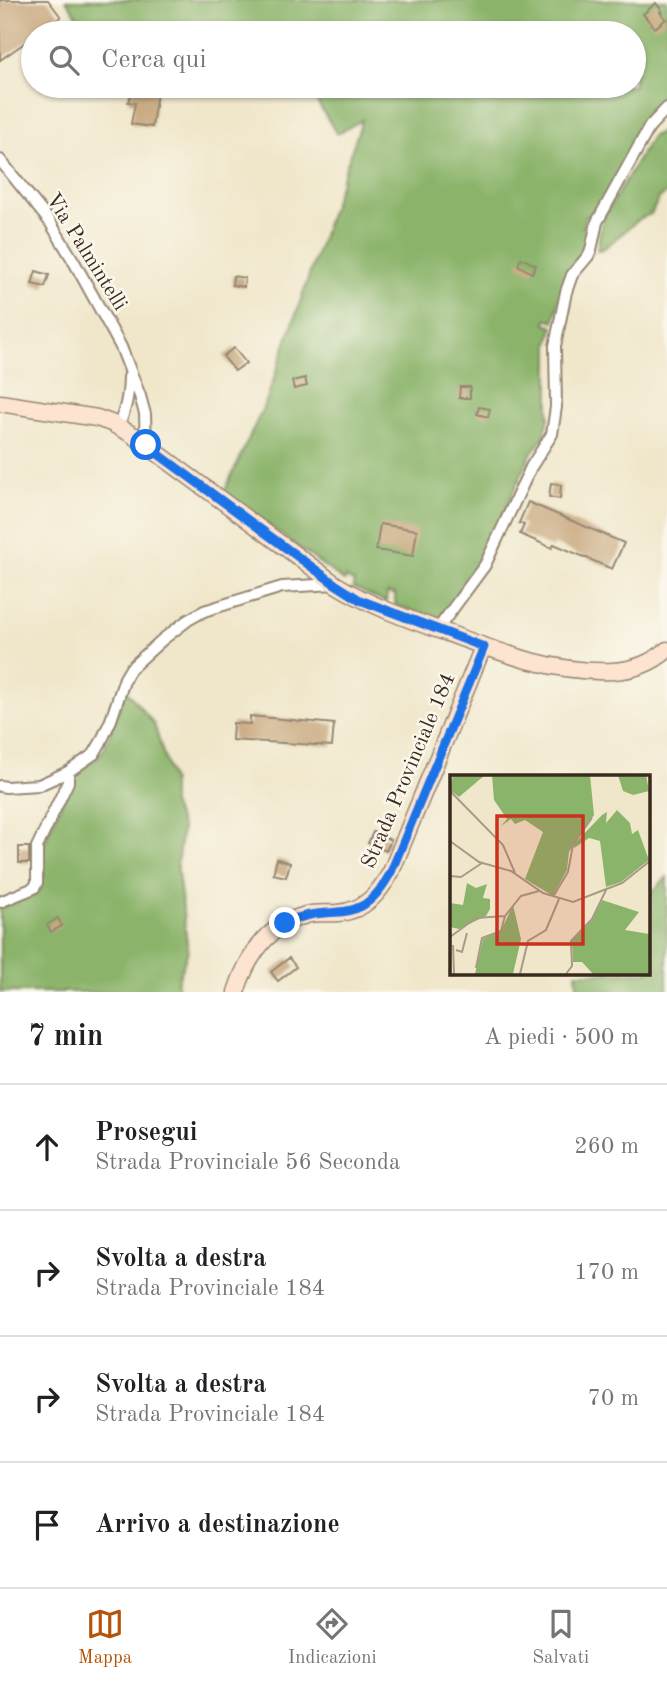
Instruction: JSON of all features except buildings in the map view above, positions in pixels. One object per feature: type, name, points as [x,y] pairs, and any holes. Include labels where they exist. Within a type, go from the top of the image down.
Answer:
[{"type":"street","points":[[437,630],[485,565],[531,467],[552,434],[556,407],[555,346],[566,292],[572,275],[591,250],[597,222],[650,126],[667,108]]},
{"type":"street","name":"Via Palmintelli","points":[[0,160],[50,222],[121,347],[145,414],[146,445]]},
{"type":"street","points":[[118,427],[127,404],[129,370]]},
{"type":"street","points":[[0,404],[82,415],[111,423],[146,445],[360,600],[437,630],[484,647],[552,666],[604,671],[650,663],[667,650]]},
{"type":"street","points":[[0,786],[6,788],[38,785],[68,772],[94,754],[102,743],[131,668],[188,620],[204,611],[282,587],[335,584]]},
{"type":"street","name":"Strada Provinciale 184","points":[[236,992],[245,967],[272,932],[308,914],[349,912],[374,898],[383,887],[484,647]]},
{"type":"street","points":[[0,902],[34,888],[37,883],[37,847],[68,782],[68,772]]},
{"type":"green space","points":[[66,0],[667,0],[667,103],[654,115],[628,154],[592,217],[586,216],[583,227],[590,229],[588,242],[565,278],[554,321],[546,319],[546,324],[553,327],[549,345],[549,418],[544,437],[532,452],[482,559],[439,620],[395,605],[395,594],[387,593],[386,602],[353,588],[354,582],[346,578],[344,581],[224,492],[267,399],[362,120],[337,134],[314,98],[646,98],[646,21],[80,21]]},
{"type":"green space","points":[[667,129],[667,193],[659,198],[651,214],[641,218],[603,249],[597,250],[602,220],[652,136]]},
{"type":"green space","points":[[126,690],[154,724],[172,782],[172,804],[182,829],[177,865],[188,951],[177,983],[179,992],[0,992],[0,908],[37,893],[40,889],[42,848],[75,772],[96,759],[104,749]]},
{"type":"green space","points":[[667,877],[667,992],[578,992],[576,974],[650,974],[650,894]]},
{"type":"route","points":[[146,445],[360,600],[484,647],[383,887],[374,898],[349,912],[308,914],[285,923]]}]
